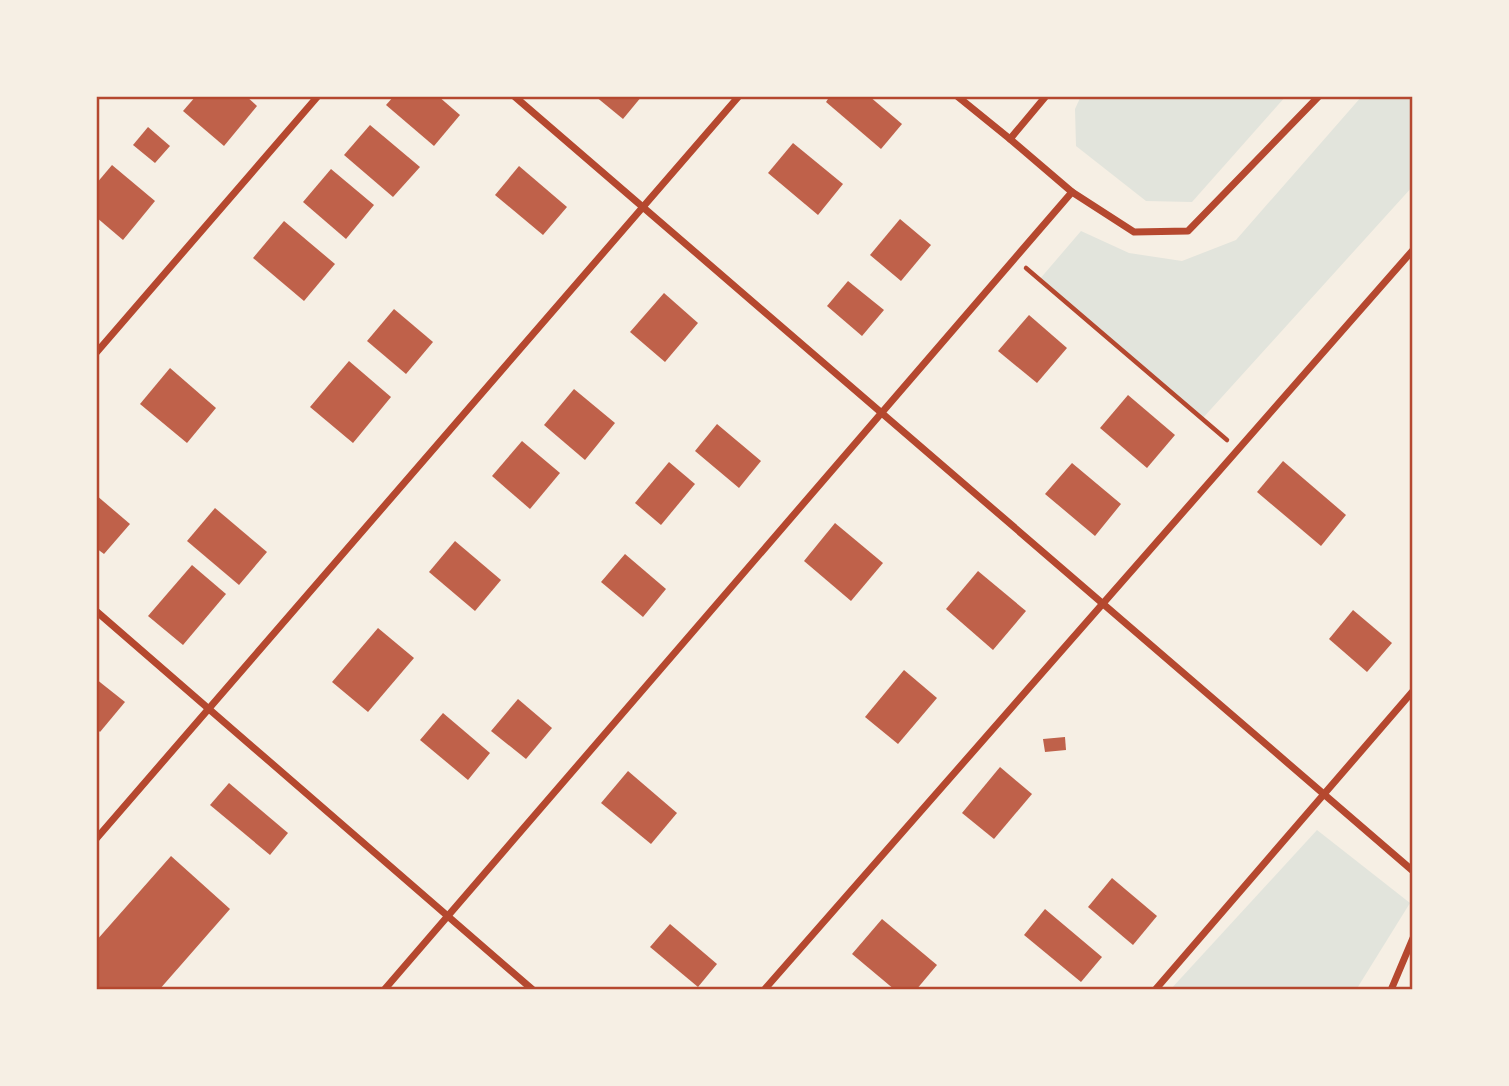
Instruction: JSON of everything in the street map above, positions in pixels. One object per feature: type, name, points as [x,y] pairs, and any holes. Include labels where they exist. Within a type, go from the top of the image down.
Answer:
[{"type":"street","points":[[96,353],[318,96]]},
{"type":"street","points":[[514,96],[1413,871]]},
{"type":"street","points":[[96,839],[738,96]]},
{"type":"street","points":[[957,96],[1072,192],[1134,232],[1188,231],[1319,96]]},
{"type":"street","points":[[1010,139],[1046,96]]},
{"type":"street","points":[[384,990],[446,914],[1072,192]]},
{"type":"street","points":[[764,990],[1413,250]]},
{"type":"street","points":[[96,611],[533,990]]},
{"type":"street","points":[[1155,990],[1413,691]]},
{"type":"street","points":[[1391,990],[1413,938]]},
{"type":"path","points":[[1015,258],[1238,450]]},
{"type":"shaded area","points":[[1081,96],[1286,96],[1192,202],[1146,201],[1076,146],[1075,109]]},
{"type":"shaded area","points":[[1362,96],[1413,96],[1413,186],[1202,419],[1039,280],[1081,231],[1129,253],[1182,261],[1236,240]]},
{"type":"shaded area","points":[[1317,830],[1410,903],[1356,990],[1170,990]]},
{"type":"building","points":[[196,96],[246,96],[257,106],[224,146],[183,111]]},
{"type":"building","points":[[394,96],[438,96],[460,115],[434,146],[386,105]]},
{"type":"building","points":[[595,96],[642,96],[623,119]]},
{"type":"building","points":[[830,96],[869,96],[902,124],[881,149],[826,102]]},
{"type":"building","points":[[370,125],[420,167],[393,197],[344,155]]},
{"type":"building","points":[[148,127],[170,146],[155,163],[133,145]]},
{"type":"building","points":[[793,143],[843,184],[818,215],[768,173]]},
{"type":"building","points":[[112,165],[155,201],[123,240],[96,217],[96,184]]},
{"type":"building","points":[[519,166],[567,207],[543,235],[495,195]]},
{"type":"building","points":[[331,169],[374,205],[346,239],[303,202]]},
{"type":"building","points":[[900,219],[931,245],[901,281],[870,255]]},
{"type":"building","points":[[284,221],[335,264],[304,301],[253,258]]},
{"type":"building","points":[[848,281],[884,310],[862,336],[827,306]]},
{"type":"building","points":[[664,293],[698,323],[665,362],[630,332]]},
{"type":"building","points":[[394,309],[433,342],[406,374],[367,341]]},
{"type":"building","points":[[1029,315],[1067,348],[1037,383],[998,351]]},
{"type":"building","points":[[349,361],[391,397],[353,443],[310,407]]},
{"type":"building","points":[[170,368],[216,408],[187,443],[140,404]]},
{"type":"building","points":[[574,389],[615,423],[585,460],[544,425]]},
{"type":"building","points":[[1128,395],[1175,435],[1147,468],[1100,428]]},
{"type":"building","points":[[717,424],[761,461],[739,488],[695,451]]},
{"type":"building","points":[[522,441],[560,473],[530,509],[492,476]]},
{"type":"building","points":[[1283,461],[1346,515],[1321,546],[1257,492]]},
{"type":"building","points":[[669,462],[695,484],[661,525],[635,503]]},
{"type":"building","points":[[1072,463],[1121,504],[1095,536],[1045,494]]},
{"type":"building","points":[[96,495],[130,524],[104,554],[96,548]]},
{"type":"building","points":[[215,508],[267,552],[239,585],[187,541]]},
{"type":"building","points":[[835,523],[883,563],[851,601],[804,561]]},
{"type":"building","points":[[455,541],[501,580],[475,611],[429,572]]},
{"type":"building","points":[[625,554],[666,589],[643,617],[601,582]]},
{"type":"building","points":[[192,565],[226,594],[183,645],[148,616]]},
{"type":"building","points":[[978,571],[1026,611],[993,650],[946,609]]},
{"type":"building","points":[[1353,610],[1392,643],[1367,672],[1329,639]]},
{"type":"building","points":[[378,628],[414,658],[368,712],[332,682]]},
{"type":"building","points":[[904,670],[937,698],[898,744],[865,717]]},
{"type":"building","points":[[96,679],[125,702],[100,732],[96,728]]},
{"type":"building","points":[[518,699],[552,728],[526,759],[491,731]]},
{"type":"building","points":[[443,713],[490,753],[468,780],[420,740]]},
{"type":"building","points":[[1065,737],[1066,750],[1045,752],[1043,739]]},
{"type":"building","points":[[1000,767],[1032,794],[994,839],[962,813]]},
{"type":"building","points":[[628,771],[677,813],[651,844],[601,803]]},
{"type":"building","points":[[229,783],[288,833],[270,855],[210,805]]},
{"type":"building","points":[[171,856],[230,909],[159,990],[96,990],[96,941]]},
{"type":"building","points":[[1112,878],[1157,916],[1133,945],[1088,907]]},
{"type":"building","points":[[1045,909],[1102,957],[1081,982],[1024,935]]},
{"type":"building","points":[[882,919],[937,965],[916,990],[895,990],[852,954]]},
{"type":"building","points":[[670,924],[717,964],[698,987],[650,947]]}]
